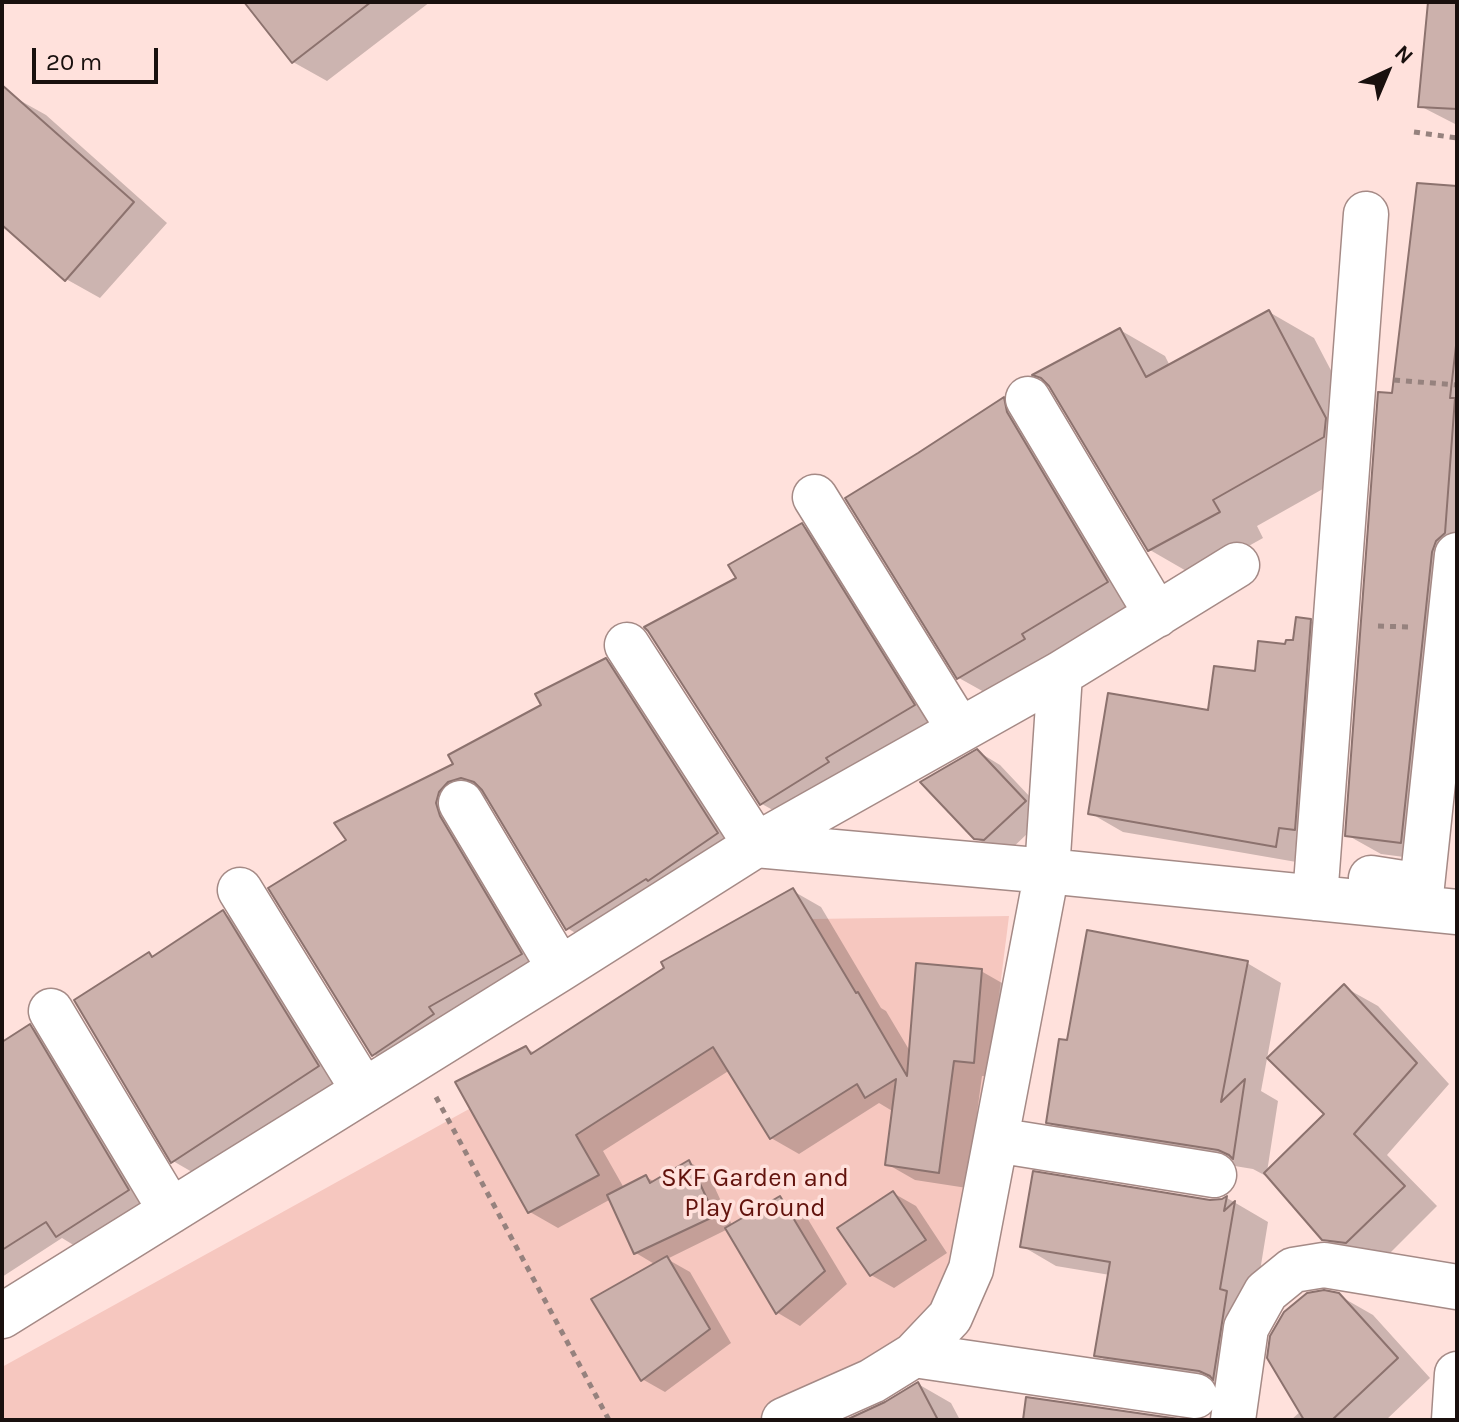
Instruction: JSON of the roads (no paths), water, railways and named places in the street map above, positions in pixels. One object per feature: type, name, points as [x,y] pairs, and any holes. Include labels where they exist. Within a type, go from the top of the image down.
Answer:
[{"type":"street","points":[[1330,886],[1336,625],[1366,214]]},
{"type":"street","points":[[1028,399],[1157,615]]},
{"type":"street","points":[[815,497],[959,729]]},
{"type":"street","points":[[756,845],[1047,871],[1330,886],[1422,886],[1457,555]]},
{"type":"street","points":[[2,1316],[756,845],[1060,674],[1237,565]]},
{"type":"street","points":[[627,645],[756,845]]},
{"type":"street","points":[[798,1417],[872,1381],[914,1355],[950,1317],[971,1269],[1047,871],[1060,674]]},
{"type":"street","points":[[461,803],[560,969]]},
{"type":"street","points":[[1330,886],[1457,912]]},
{"type":"street","points":[[240,890],[364,1091]]},
{"type":"street","points":[[51,1011],[171,1211]]},
{"type":"street","points":[[996,1140],[1214,1175]]},
{"type":"street","points":[[1233,1420],[1246,1328],[1266,1292],[1293,1270],[1324,1265],[1457,1287]]},
{"type":"street","points":[[914,1355],[1195,1396]]},
{"type":"street","points":[[1454,1420],[1457,1374]]},
{"type":"park label","name":"SKF Garden and Play Ground","points":[[755,1194]]}]
